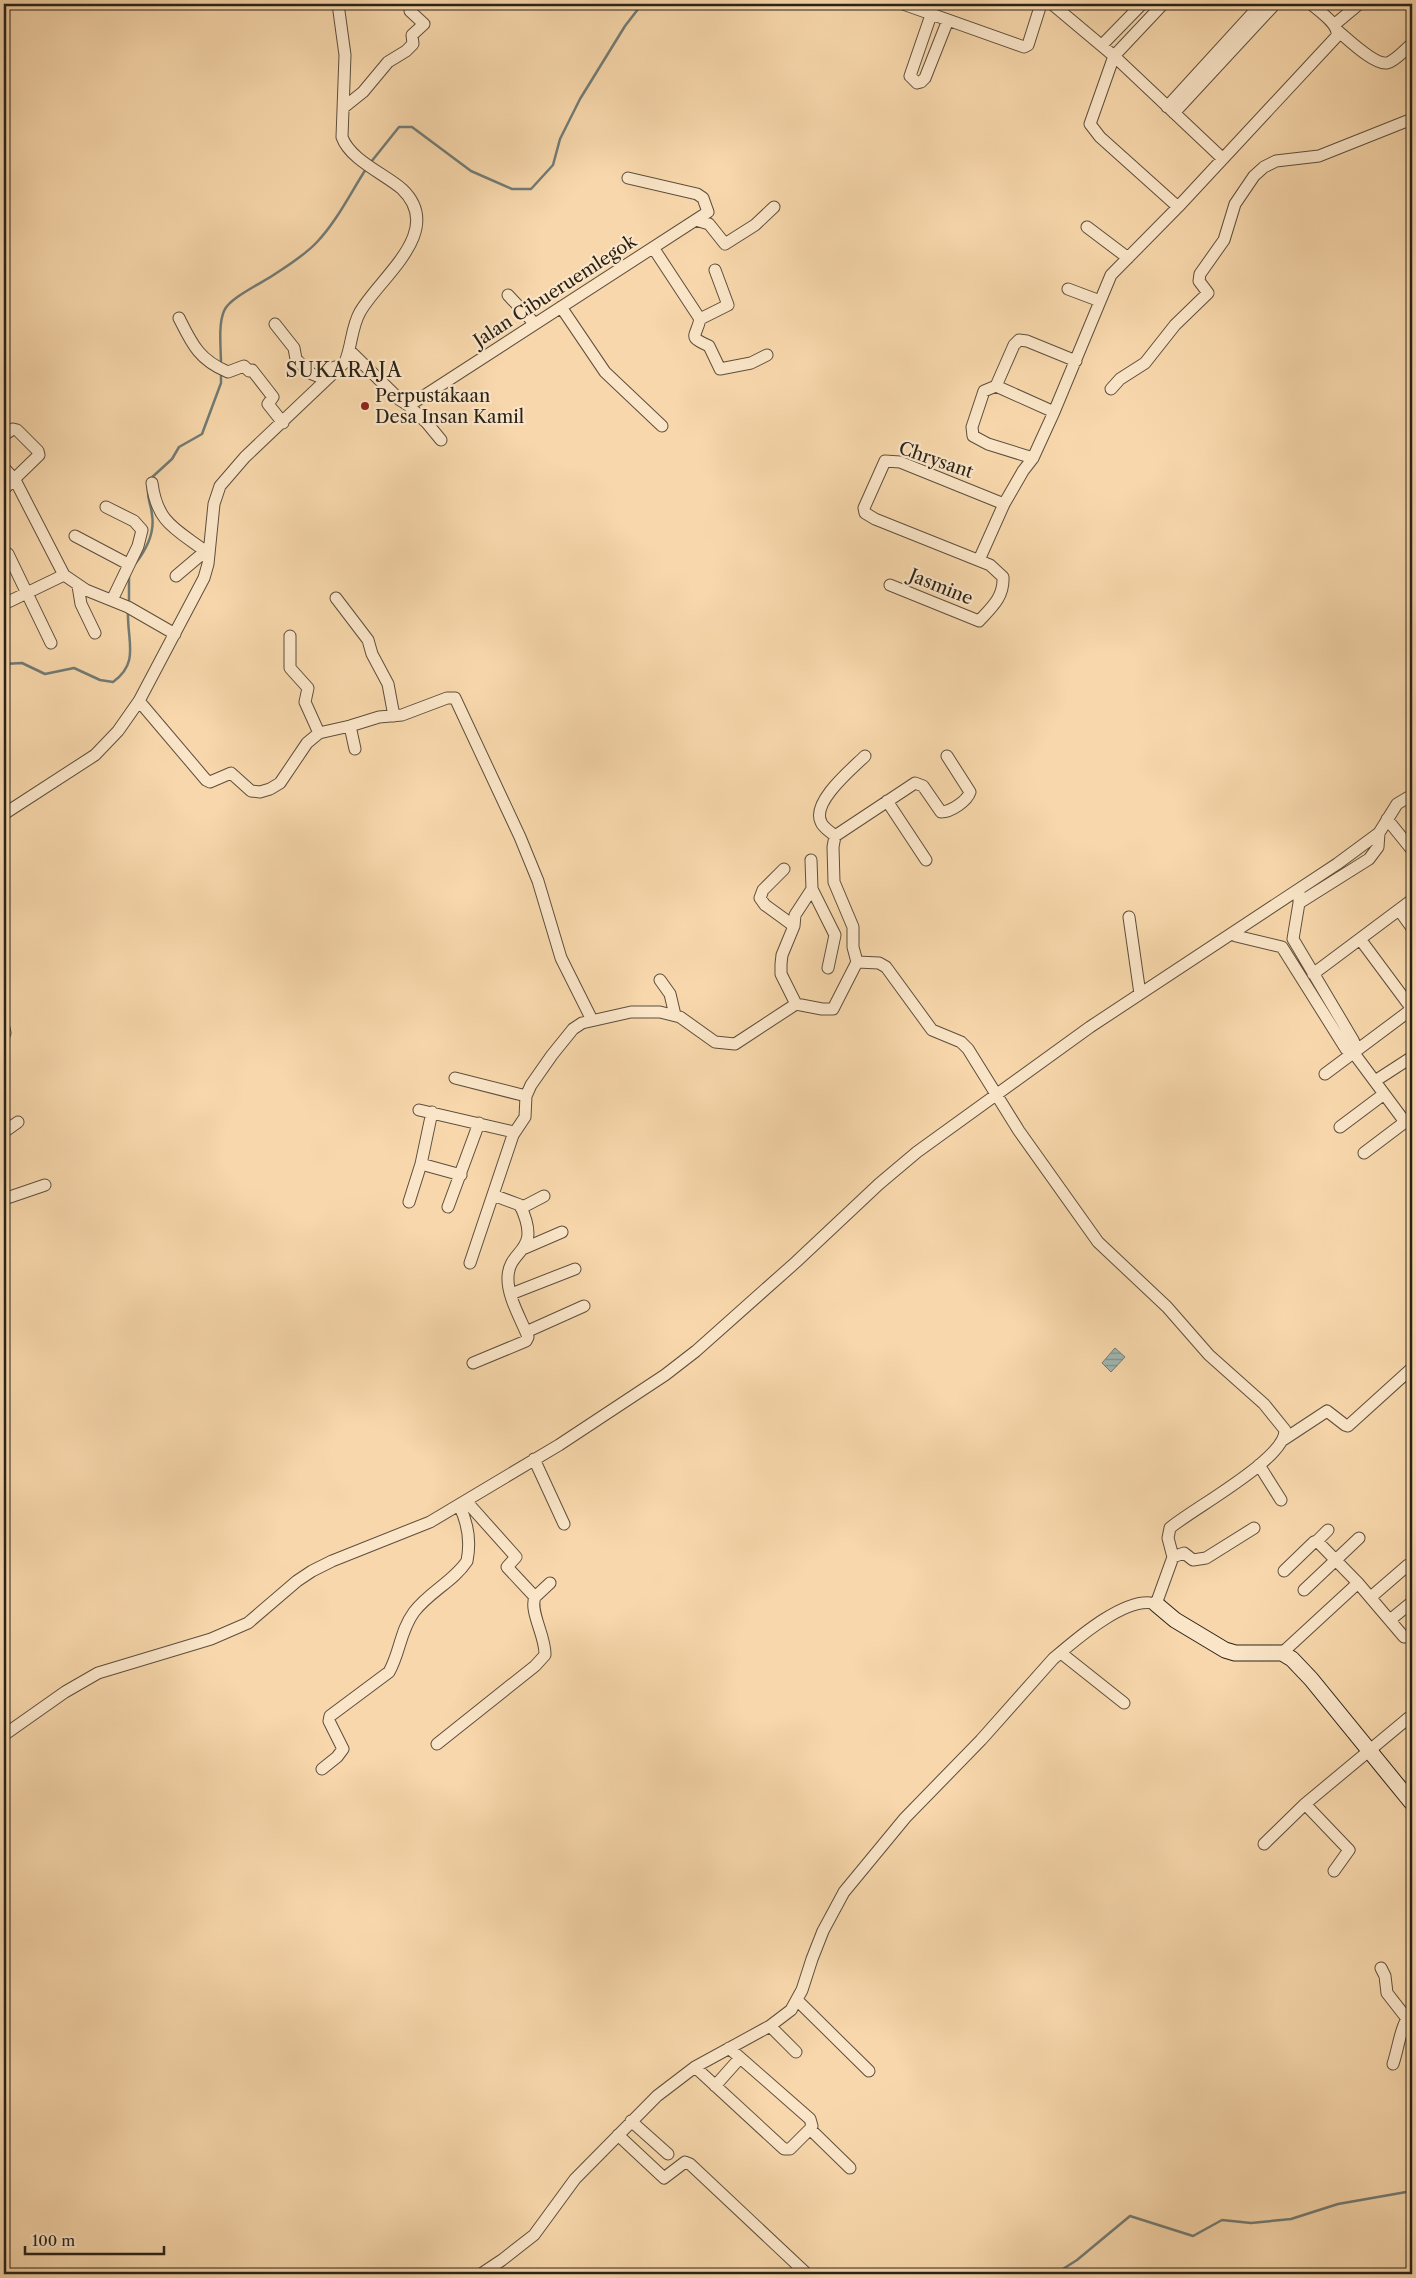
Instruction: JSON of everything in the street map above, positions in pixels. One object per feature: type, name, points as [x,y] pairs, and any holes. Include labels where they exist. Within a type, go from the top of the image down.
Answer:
[{"type":"street","points":[[4,814],[95,755],[118,731],[139,701],[204,578],[214,504],[220,486],[244,457],[283,423],[339,369],[350,351],[354,327],[359,313],[403,256],[416,234],[417,226],[414,209],[408,197],[396,185],[370,166],[344,142],[342,137],[345,55],[338,4]]},
{"type":"street","points":[[903,4],[1024,47],[1028,44],[1041,4]]},
{"type":"street","points":[[1052,4],[1102,45],[1222,158]]},
{"type":"street","points":[[1102,45],[1142,4]]},
{"type":"street","points":[[1163,4],[1114,56],[1092,115],[1092,128],[1178,207]]},
{"type":"street","points":[[1171,110],[1261,4]]},
{"type":"street","points":[[1171,110],[1275,4]]},
{"type":"street","points":[[1311,4],[1376,62],[1387,63],[1412,44]]},
{"type":"street","points":[[979,560],[1004,504],[1022,471],[1033,458],[1076,361],[1111,275],[1178,207],[1335,39],[1336,28],[1359,4]]},
{"type":"street","points":[[343,108],[363,92],[388,62],[406,51],[413,44],[412,35],[424,24],[410,11]]},
{"type":"street","points":[[932,15],[910,76],[917,83],[925,78],[948,20]]},
{"type":"street","points":[[1111,389],[1120,378],[1145,362],[1175,326],[1208,293],[1199,281],[1200,274],[1224,240],[1234,204],[1259,172],[1276,161],[1319,156],[1412,118]]},
{"type":"street","points":[[628,178],[698,194],[703,198],[708,212],[696,220]]},
{"type":"street","points":[[696,220],[709,224],[725,244],[755,225],[774,207]]},
{"type":"street","name":"Jalan Cibueruemlegok","points":[[408,405],[654,249],[696,220]]},
{"type":"street","points":[[1088,227],[1128,258]]},
{"type":"street","points":[[654,249],[700,319]]},
{"type":"street","points":[[715,270],[728,305],[700,319],[694,334],[695,338],[701,344],[709,346],[721,369],[751,363],[767,355]]},
{"type":"street","points":[[1068,289],[1100,301]]},
{"type":"street","points":[[508,295],[535,324]]},
{"type":"street","points":[[561,307],[605,372],[662,426]]},
{"type":"street","points":[[179,318],[194,349],[216,367],[228,372],[244,366],[249,371],[252,370],[273,396],[268,404],[283,423]]},
{"type":"street","points":[[275,324],[294,348],[296,359],[310,373],[317,376],[332,367],[339,369]]},
{"type":"street","points":[[1033,458],[988,444],[973,436],[972,427],[984,391],[996,386],[1014,345],[1019,340],[1076,361]]},
{"type":"street","points":[[350,351],[400,400],[428,423],[441,440]]},
{"type":"street","points":[[996,386],[1054,412]]},
{"type":"street","points":[[4,435],[13,429],[18,430],[39,453],[38,457],[4,489]]},
{"type":"street","name":"Chrysant","points":[[979,560],[875,520],[865,513],[864,508],[882,464],[888,460],[900,462],[1004,504]]},
{"type":"street","points":[[4,468],[15,480],[64,575],[78,586],[112,600],[175,634]]},
{"type":"street","points":[[152,483],[154,500],[167,523],[208,547]]},
{"type":"street","points":[[106,507],[134,521],[141,527],[141,536],[112,600]]},
{"type":"street","points":[[75,536],[128,564]]},
{"type":"street","points":[[176,576],[208,547]]},
{"type":"street","points":[[8,554],[51,642]]},
{"type":"street","name":"Jasmine","points":[[890,585],[979,621],[995,604],[1002,594],[1004,586],[1003,577],[998,570],[979,560]]},
{"type":"street","points":[[4,604],[64,575]]},
{"type":"street","points":[[78,586],[81,604],[95,633]]},
{"type":"street","points":[[336,598],[368,640],[372,654],[388,684],[394,716]]},
{"type":"street","points":[[290,636],[290,668],[308,688],[305,702],[320,733]]},
{"type":"street","points":[[139,701],[206,780],[210,782],[232,773],[249,790],[256,792],[270,789],[280,783],[307,744],[320,733],[373,718],[406,714],[447,698],[456,699],[520,837],[538,881],[561,958],[592,1020]]},
{"type":"street","points":[[350,726],[355,749]]},
{"type":"street","points":[[835,836],[822,825],[820,819],[823,804],[827,795],[865,756]]},
{"type":"street","points":[[470,1263],[514,1132],[525,1117],[526,1096],[538,1074],[573,1029],[582,1023],[592,1020],[631,1012],[651,1011],[675,1015],[692,1023],[715,1042],[729,1045],[748,1037],[796,1004],[831,1010],[835,1007],[857,962],[853,927],[834,882],[833,847],[835,836],[912,784],[918,783],[923,786],[941,812],[947,812],[970,794],[969,789],[947,756]]},
{"type":"street","points":[[4,1735],[79,1683],[122,1665],[234,1631],[256,1618],[296,1581],[312,1571],[338,1558],[430,1522],[559,1445],[680,1365],[784,1273],[895,1170],[996,1095],[1140,994],[1299,890],[1379,833],[1396,804],[1412,796]]},
{"type":"street","points":[[886,802],[926,860]]},
{"type":"street","points":[[1387,819],[1412,850]]},
{"type":"street","points":[[1299,903],[1369,859],[1378,847],[1379,833]]},
{"type":"street","points":[[811,860],[812,889],[835,935],[828,968]]},
{"type":"street","points":[[784,868],[763,890],[760,898],[765,905],[794,926]]},
{"type":"street","points":[[796,1004],[781,974],[782,954],[794,926],[795,915],[812,889]]},
{"type":"street","points":[[1299,890],[1299,903],[1293,939],[1353,1040],[1355,1045],[1354,1052]]},
{"type":"street","points":[[1313,974],[1412,900]]},
{"type":"street","points":[[1399,910],[1412,928]]},
{"type":"street","points":[[1129,917],[1140,994]]},
{"type":"street","points":[[1236,936],[1282,947],[1346,1049],[1354,1052],[1384,1094],[1410,1121],[1364,1153]]},
{"type":"street","points":[[1282,947],[1293,939]]},
{"type":"street","points":[[1325,1074],[1412,1009],[1360,939]]},
{"type":"street","points":[[857,962],[883,964],[932,1030],[961,1042],[968,1048],[996,1095],[1098,1242],[1167,1307],[1209,1355],[1275,1416],[1285,1430],[1283,1440]]},
{"type":"street","points":[[660,980],[670,994],[675,1015]]},
{"type":"street","points":[[4,1028],[4,1035]]},
{"type":"street","points":[[1375,1081],[1412,1056]]},
{"type":"street","points":[[455,1078],[526,1096]]},
{"type":"street","points":[[1340,1127],[1384,1094]]},
{"type":"street","points":[[419,1110],[514,1132]]},
{"type":"street","points":[[409,1202],[421,1164],[432,1112]]},
{"type":"street","points":[[4,1132],[18,1122]]},
{"type":"street","points":[[448,1207],[479,1123]]},
{"type":"street","points":[[421,1164],[461,1175]]},
{"type":"street","points":[[4,1198],[45,1185]]},
{"type":"street","points":[[473,1363],[526,1341],[528,1337],[511,1294],[508,1278],[509,1270],[525,1248],[529,1234],[521,1208],[516,1203],[493,1195]]},
{"type":"street","points":[[521,1208],[544,1196]]},
{"type":"street","points":[[525,1248],[562,1232]]},
{"type":"street","points":[[511,1294],[575,1269]]},
{"type":"street","points":[[526,1332],[584,1306]]},
{"type":"street","points":[[1156,1604],[1173,1557],[1168,1538],[1170,1528],[1259,1465],[1283,1440],[1326,1411],[1348,1426],[1412,1368]]},
{"type":"street","points":[[534,1459],[564,1524]]},
{"type":"street","points":[[1259,1465],[1281,1500]]},
{"type":"street","points":[[462,1503],[516,1557],[507,1566],[507,1569],[535,1597]]},
{"type":"street","points":[[322,1769],[343,1748],[329,1721],[330,1716],[389,1672],[393,1665],[402,1633],[415,1611],[467,1561],[469,1551],[462,1503]]},
{"type":"street","points":[[1173,1557],[1186,1553],[1193,1560],[1206,1558],[1254,1528]]},
{"type":"street","points":[[1284,1571],[1328,1530]]},
{"type":"street","points":[[1304,1590],[1359,1538]]},
{"type":"street","points":[[1317,1541],[1371,1597],[1404,1637]]},
{"type":"street","points":[[1371,1597],[1408,1565]]},
{"type":"street","points":[[437,1744],[542,1660],[545,1646],[533,1604],[535,1597],[550,1583]]},
{"type":"street","points":[[1282,1653],[1358,1584]]},
{"type":"street","points":[[481,2274],[534,2235],[575,2179],[657,2096],[695,2067],[770,2026],[791,2010],[798,2000],[824,1930],[834,1909],[850,1884],[905,1818],[981,1740],[1036,1676],[1061,1652],[1097,1625],[1120,1611],[1143,1602],[1156,1604],[1198,1635],[1225,1650],[1235,1653],[1282,1653],[1292,1659],[1411,1797]]},
{"type":"street","points":[[1390,1620],[1412,1602]]},
{"type":"street","points":[[1061,1652],[1124,1703]]},
{"type":"street","points":[[1264,1844],[1306,1804],[1412,1715]]},
{"type":"street","points":[[1306,1804],[1349,1850],[1334,1871]]},
{"type":"street","points":[[1381,1968],[1385,1976],[1384,1984],[1387,1993],[1410,2018],[1393,2064]]},
{"type":"street","points":[[798,2000],[869,2071]]},
{"type":"street","points":[[770,2026],[796,2052]]},
{"type":"street","points":[[695,2067],[786,2150],[797,2144],[812,2126],[810,2119],[729,2048]]},
{"type":"street","points":[[715,2086],[740,2058]]},
{"type":"street","points":[[631,2121],[668,2154]]},
{"type":"street","points":[[810,2129],[850,2168]]},
{"type":"street","points":[[618,2135],[664,2178],[685,2162],[690,2164],[807,2274]]},
{"type":"water","points":[[1115,1348],[1125,1357],[1111,1372],[1102,1363]]},
{"type":"waterway","points":[[371,162],[399,127],[412,127],[471,171],[512,189],[531,189],[553,165],[560,139],[580,99],[625,26],[642,4]]},
{"type":"waterway","points":[[221,364],[221,323],[227,306],[239,296],[292,263],[313,246],[331,225],[366,169]]},
{"type":"waterway","points":[[149,480],[172,459],[179,447],[202,434],[221,383],[221,372]]},
{"type":"waterway","points":[[135,564],[143,553],[151,534],[153,521],[148,487]]},
{"type":"waterway","points":[[129,575],[129,604]]},
{"type":"waterway","points":[[4,664],[22,663],[45,674],[74,668],[100,680],[113,682],[127,667],[129,659],[128,612]]},
{"type":"waterway","points":[[1055,2274],[1077,2260],[1130,2216],[1193,2236],[1222,2220],[1251,2223],[1291,2219],[1338,2204],[1412,2191]]},
{"type":"place","name":"Perpustakaan Desa Insan Kamil","points":[[365,406]]},
{"type":"district","name":"SUKARAJA","points":[[344,370]]}]
